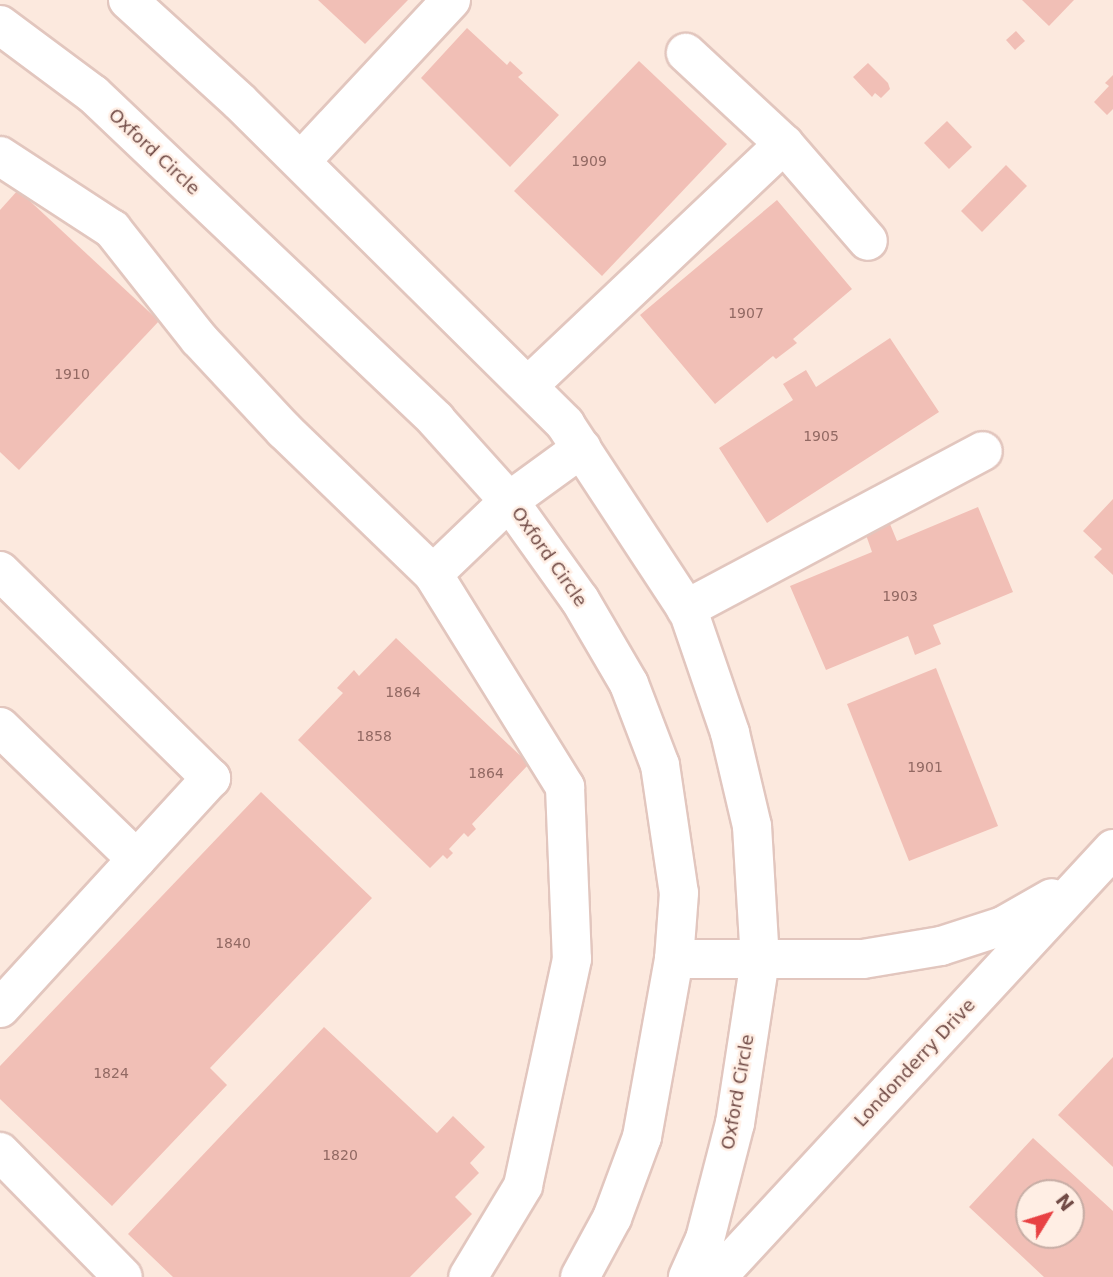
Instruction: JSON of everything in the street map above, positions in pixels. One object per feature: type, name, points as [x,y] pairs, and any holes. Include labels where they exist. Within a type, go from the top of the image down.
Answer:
[{"type":"street","name":"Oxford Circle","points":[[128,0],[301,161],[529,385],[582,448],[686,609],[730,733],[752,826],[760,960],[735,1122],[705,1239],[688,1277]]},
{"type":"street","points":[[301,161],[451,0]]},
{"type":"street","name":"Oxford Circle","points":[[0,26],[93,94],[436,420],[509,500],[580,600],[629,684],[660,765],[679,893],[674,959],[642,1137],[612,1218],[580,1277]]},
{"type":"street","points":[[686,54],[784,144],[868,241]]},
{"type":"street","points":[[529,385],[784,144]]},
{"type":"street","points":[[0,156],[113,229],[198,339],[284,430],[433,573],[565,787],[572,959],[523,1186],[468,1277]]},
{"type":"street","points":[[433,573],[509,500],[582,448]]},
{"type":"street","points":[[686,609],[983,451]]},
{"type":"street","points":[[0,570],[211,778],[0,1008]]},
{"type":"street","points":[[0,727],[136,859]]},
{"type":"street","name":"Londonderry Drive","points":[[674,959],[863,959],[941,946],[1003,926],[1054,897],[1113,848]]},
{"type":"street","name":"Londonderry Drive","points":[[717,1277],[1113,848]]},
{"type":"street","points":[[5,1167],[123,1277]]},
{"type":"building","points":[[318,0],[408,0],[365,44]]},
{"type":"building","points":[[1022,0],[1074,0],[1049,26]]},
{"type":"building","points":[[467,28],[507,65],[510,61],[523,73],[518,77],[559,115],[510,167],[421,78]]},
{"type":"building","points":[[1016,31],[1025,41],[1015,50],[1006,40]]},
{"type":"building","points":[[639,61],[727,144],[602,276],[514,191]]},
{"type":"building","points":[[868,63],[888,83],[890,89],[881,98],[875,93],[872,97],[853,77]]},
{"type":"building","points":[[1113,75],[1113,109],[1107,115],[1094,102],[1109,86],[1105,83]]},
{"type":"building","points":[[947,121],[972,147],[949,169],[924,143]]},
{"type":"building","points":[[1006,165],[1027,186],[982,232],[961,211]]},
{"type":"building","points":[[18,190],[159,321],[19,470],[0,452],[0,210]]},
{"type":"building","points":[[777,200],[852,289],[793,339],[797,343],[776,359],[773,356],[715,404],[640,315]]},
{"type":"building","points":[[890,338],[939,412],[767,523],[719,448],[793,400],[783,384],[806,370],[816,387]]},
{"type":"building","points":[[1113,499],[1113,575],[1094,557],[1102,549],[1083,531]]},
{"type":"building","points":[[978,507],[1013,592],[933,625],[941,644],[915,655],[908,636],[826,670],[790,586],[872,552],[866,535],[890,524],[897,541]]},
{"type":"building","points":[[396,638],[529,764],[472,824],[476,829],[468,837],[464,833],[449,849],[453,853],[447,859],[443,855],[430,868],[298,740],[343,693],[337,688],[354,670],[359,676]]},
{"type":"building","points":[[936,668],[998,826],[909,861],[847,704]]},
{"type":"building","points":[[261,792],[372,898],[210,1068],[227,1085],[112,1206],[0,1099],[0,1066]]},
{"type":"building","points":[[324,1027],[437,1133],[453,1116],[485,1147],[470,1163],[479,1173],[455,1197],[472,1214],[410,1277],[173,1277],[128,1234]]},
{"type":"building","points":[[1113,1057],[1113,1167],[1058,1115]]},
{"type":"building","points":[[1033,1138],[1078,1179],[1015,1179],[1015,1249],[1085,1249],[1085,1185],[1113,1211],[1113,1277],[1044,1277],[969,1207]]}]
